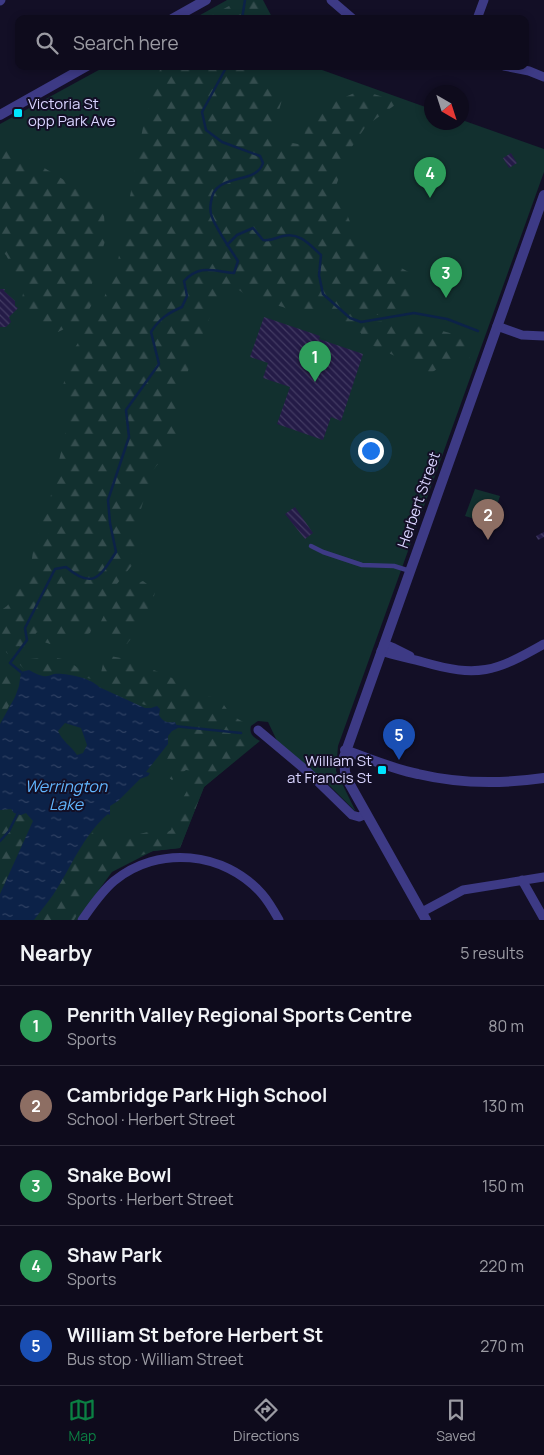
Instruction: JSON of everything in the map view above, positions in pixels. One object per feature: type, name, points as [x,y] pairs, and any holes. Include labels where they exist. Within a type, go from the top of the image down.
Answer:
[{"type":"street","points":[[179,15],[206,0]]},
{"type":"street","points":[[332,0],[349,15]]},
{"type":"street","points":[[478,15],[484,0]]},
{"type":"street","points":[[0,115],[80,70]]},
{"type":"street","points":[[524,70],[544,77]]},
{"type":"street","name":"Herbert Street","points":[[424,916],[346,776],[344,764],[345,750],[544,194]]},
{"type":"street","points":[[497,326],[522,335],[544,336]]},
{"type":"street","points":[[382,648],[394,648],[422,662],[453,670],[477,671],[510,663],[544,644]]},
{"type":"street","points":[[258,730],[308,772],[352,814],[359,817],[366,814]]},
{"type":"street","points":[[345,750],[396,768],[440,778],[493,782],[544,778]]},
{"type":"street","points":[[82,920],[102,892],[124,874],[140,865],[181,857],[197,858],[229,868],[243,877],[263,895],[279,920]]},
{"type":"street","points":[[424,916],[463,890],[544,877]]},
{"type":"street","points":[[522,880],[544,919]]},
{"type":"lane","points":[[311,546],[362,565],[394,566],[410,571]]},
{"type":"green space","points":[[227,0],[263,0],[271,15],[200,15]]},
{"type":"green space","points":[[240,0],[255,0],[263,15],[212,15]]},
{"type":"green space","points":[[99,70],[322,70],[424,106],[424,130],[469,130],[469,122],[544,149],[544,172],[338,746],[336,771],[356,812],[324,780],[278,743],[268,722],[258,721],[251,726],[251,733],[260,741],[204,787],[180,848],[153,851],[112,872],[77,920],[0,920],[0,124]]},
{"type":"green space","points":[[160,70],[257,70],[283,96],[271,139],[303,145],[307,114],[361,90],[399,102],[366,126],[347,154],[336,186],[352,227],[385,259],[414,275],[410,309],[365,317],[366,324],[386,320],[420,325],[476,340],[467,364],[446,363],[431,373],[361,340],[361,333],[322,313],[311,321],[283,307],[252,299],[230,284],[220,292],[175,403],[181,436],[153,470],[137,522],[142,553],[104,600],[90,633],[72,639],[61,635],[57,641],[50,644],[44,642],[42,639],[43,634],[37,632],[34,636],[34,646],[27,651],[18,646],[15,653],[8,654],[0,646],[0,611],[7,606],[30,574],[33,551],[50,499],[73,407],[62,389],[73,351],[101,305],[117,266],[143,127]]},
{"type":"green space","points":[[0,141],[69,183],[104,212],[105,241],[92,284],[95,299],[83,320],[58,332],[31,323],[21,303],[24,289],[6,255],[0,250]]},
{"type":"green space","points":[[475,489],[500,496],[491,524],[465,516]]},
{"type":"green space","points":[[132,579],[138,583],[143,581],[147,584],[148,589],[155,592],[141,624],[127,644],[116,645],[99,633],[101,630],[99,626],[112,601]]},
{"type":"green space","points":[[105,655],[131,660],[188,685],[198,695],[219,698],[231,715],[245,723],[250,737],[249,749],[204,787],[180,848],[153,851],[134,858],[125,858],[112,864],[112,870],[102,884],[93,889],[89,894],[74,920],[34,920],[82,846],[100,823],[106,829],[107,839],[120,845],[130,838],[148,832],[166,833],[171,830],[184,796],[196,778],[195,773],[203,764],[193,771],[186,770],[172,780],[166,776],[163,770],[183,732],[175,721],[166,722],[160,715],[165,703],[157,700],[151,706],[144,705],[95,680],[55,672],[42,674],[24,669],[20,665],[19,660],[52,657],[67,660],[81,670],[101,673]]},
{"type":"green space","points":[[3,661],[8,661],[8,665],[14,671],[16,685],[11,701],[0,722],[0,670]]},
{"type":"green space","points":[[11,809],[14,813],[21,815],[26,813],[33,820],[0,894],[0,811]]},
{"type":"water","name":"Werrington Lake","points":[[29,670],[43,676],[59,674],[72,675],[84,679],[145,708],[157,706],[160,709],[159,715],[162,719],[167,722],[175,722],[178,728],[168,736],[168,744],[146,772],[150,773],[148,776],[140,779],[118,801],[110,806],[110,815],[108,814],[99,822],[91,832],[60,885],[34,920],[0,920],[0,894],[33,821],[26,813],[21,815],[14,813],[11,809],[0,810],[0,724],[15,697],[21,672]],"holes":[[[65,723],[81,728],[87,745],[83,753],[77,755],[58,731]]]},
{"type":"building","points":[[511,153],[517,163],[509,168],[503,158]]},
{"type":"building","points":[[0,289],[5,289],[4,291],[15,301],[15,306],[18,308],[9,317],[11,322],[6,327],[0,327]]},
{"type":"building","points":[[264,317],[320,336],[319,339],[363,354],[341,421],[331,417],[323,440],[277,424],[290,387],[263,378],[268,363],[250,357]]},
{"type":"building","points":[[295,507],[313,533],[305,539],[285,514]]},
{"type":"building","points":[[544,532],[544,537],[538,540],[536,536]]},
{"type":"waterway","points":[[243,15],[245,0]]},
{"type":"waterway","points":[[22,673],[10,663],[27,640],[25,628],[55,569],[66,567],[83,578],[95,578],[116,552],[110,523],[108,500],[129,437],[126,410],[159,364],[151,332],[164,317],[182,307],[187,296],[184,281],[190,276],[201,270],[234,273],[238,261],[214,222],[211,215],[211,202],[214,192],[219,186],[252,174],[259,170],[263,163],[260,156],[222,142],[206,130],[202,112],[225,70]]},
{"type":"waterway","points":[[227,245],[237,235],[253,228],[263,240],[271,240],[289,235],[295,236],[304,240],[321,255],[319,275],[323,294],[350,318],[361,322],[414,313],[447,319],[478,331]]},
{"type":"waterway","points":[[174,726],[241,733]]},
{"type":"waterway","points":[[0,841],[9,831],[18,813]]},
{"type":"place","name":"Victoria St opp Park Ave","points":[[18,113]]},
{"type":"place","name":"Shaw Park","points":[[430,198]]},
{"type":"place","name":"Snake Bowl","points":[[446,298]]},
{"type":"place","name":"Penrith Valley Regional Sports Centre","points":[[315,382]]},
{"type":"place","name":"Cambridge Park High School","points":[[488,540]]},
{"type":"place","name":"William St before Herbert St","points":[[399,760]]},
{"type":"place","name":"William St at Francis St","points":[[382,770]]}]
